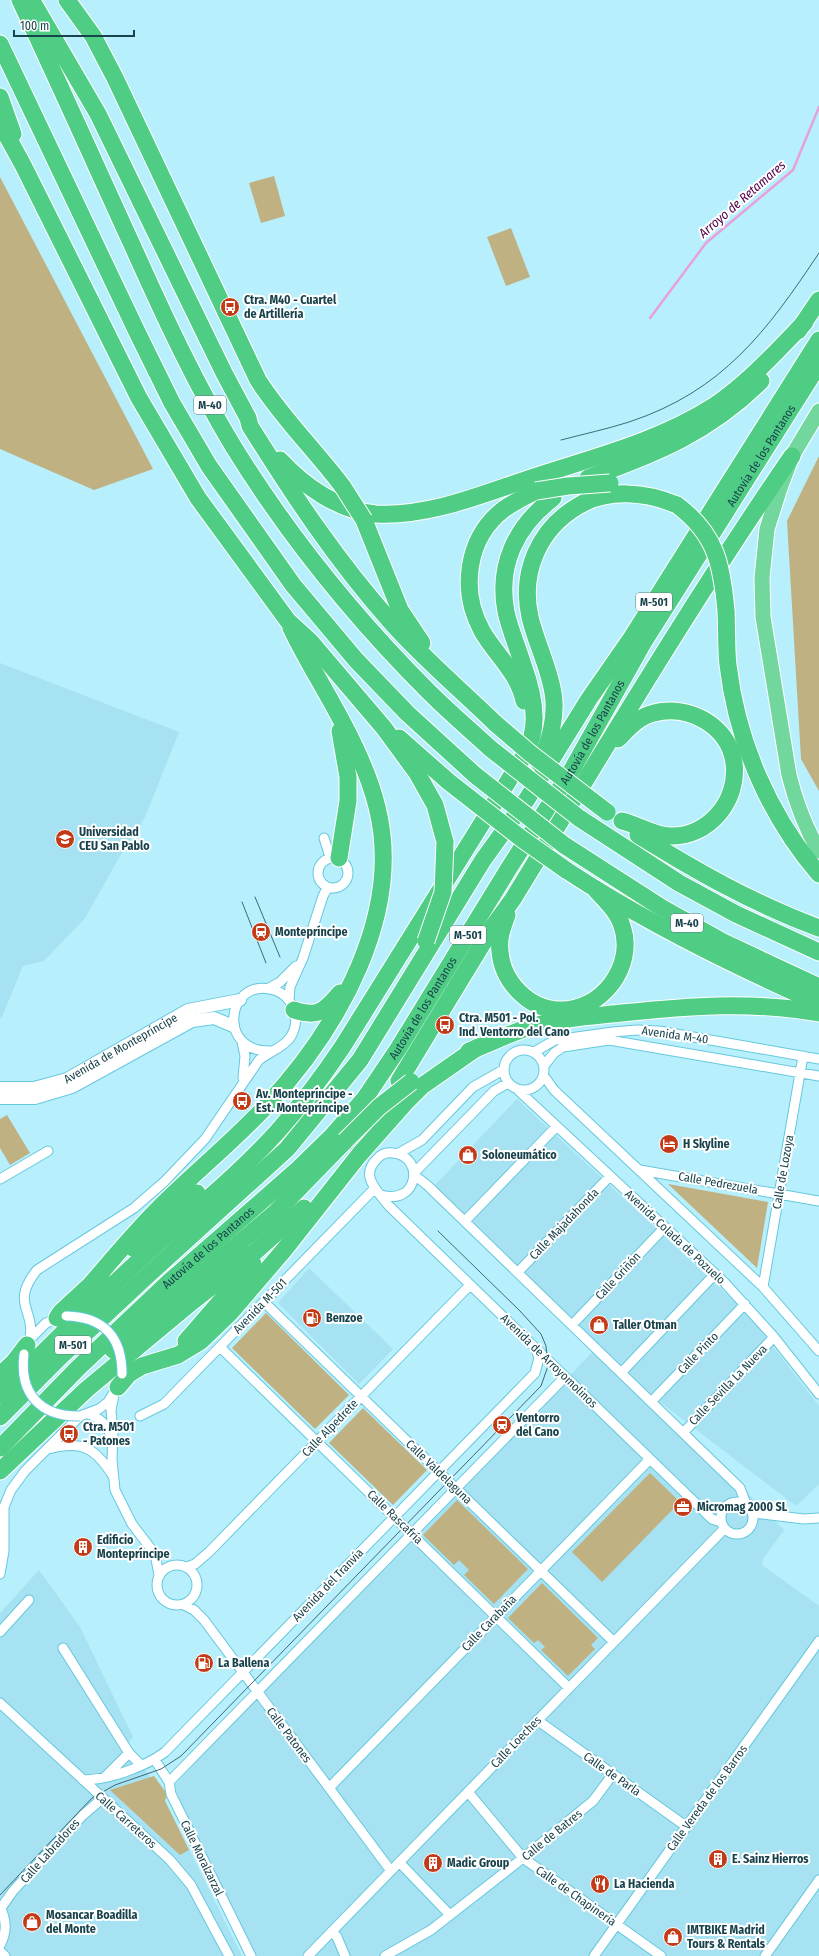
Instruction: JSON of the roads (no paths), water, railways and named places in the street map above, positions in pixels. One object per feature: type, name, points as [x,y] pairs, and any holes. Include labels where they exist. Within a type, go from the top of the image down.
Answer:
[{"type":"highway","name":"M-40","points":[[20,0],[165,318],[203,392],[233,445],[274,509],[315,565],[388,649],[429,692],[491,749],[580,818],[679,883],[736,914],[819,952]]},
{"type":"highway","points":[[31,0],[98,114],[224,373],[248,418],[250,426],[293,494],[331,549],[391,622],[496,724],[556,774],[606,812],[622,822],[628,829],[696,871],[745,897],[819,928]]},
{"type":"highway","points":[[67,0],[93,36],[115,78],[258,380],[273,403],[344,487],[364,520],[400,610],[448,678]]},
{"type":"highway","name":"M-40","points":[[0,44],[172,403],[209,466],[293,585],[356,660],[407,713],[475,775],[564,845],[675,916],[723,942],[819,986]]},
{"type":"highway","points":[[0,97],[23,166]]},
{"type":"highway","points":[[0,123],[118,357],[162,438],[198,498],[288,621],[310,641],[384,728],[417,773],[435,805],[445,842],[443,892],[426,941],[411,969],[402,994]]},
{"type":"highway","points":[[588,478],[661,451],[725,414],[763,380],[781,358],[819,300]]},
{"type":"highway","points":[[248,418],[256,422],[262,434],[280,459],[296,476],[318,493],[348,508],[374,514],[402,514],[420,512],[650,439],[688,422],[742,386],[805,322]]},
{"type":"highway","name":"Autovía de los Pantanos","points":[[0,1417],[61,1356],[287,1149],[360,1060],[402,994],[483,860],[527,799],[589,699],[632,636],[819,340]]},
{"type":"highway","name":"Autovía de los Pantanos","points":[[0,1448],[78,1368],[169,1282],[296,1172],[332,1136],[365,1098],[398,1049],[509,868],[573,768],[643,643],[819,364]]},
{"type":"highway","points":[[405,1082],[492,928],[513,898],[683,622],[792,456],[819,411]]},
{"type":"highway","points":[[792,456],[767,529],[762,578],[763,617],[789,776],[795,800],[807,830],[819,851]]},
{"type":"highway","points":[[505,785],[521,751],[526,729],[526,710],[523,696],[515,679],[482,631],[474,613],[469,596],[469,572],[473,552],[480,537],[490,523],[512,503],[536,492],[568,486],[610,483],[647,488],[660,498],[677,506],[692,516],[707,535],[719,560],[726,611],[728,664],[731,687],[747,746],[767,798],[801,851],[819,874]]},
{"type":"highway","points":[[483,860],[522,796],[546,752],[553,725],[553,693],[530,617],[527,597],[532,561],[539,544],[551,526],[566,513],[582,503],[601,496],[624,493],[660,498]]},
{"type":"highway","points":[[0,1396],[51,1344],[151,1250],[230,1180],[294,1113],[343,1046],[522,759],[532,736],[534,714],[531,687],[506,613],[503,589],[508,560],[516,540],[526,523],[539,508],[553,498]]},
{"type":"highway","points":[[56,1319],[92,1283],[161,1206],[231,1142],[268,1104],[304,1061],[332,1019],[357,971],[373,933],[380,898],[383,846],[378,809],[368,776],[310,664],[299,647],[288,621]]},
{"type":"highway","points":[[602,754],[634,723],[653,713],[673,710],[692,713],[705,720],[718,731],[728,746],[734,763],[734,780],[729,799],[719,815],[706,826],[691,833],[671,836],[655,834],[633,824],[622,822]]},
{"type":"highway","points":[[334,858],[348,801],[348,776],[335,711]]},
{"type":"highway","points":[[384,728],[405,742],[449,782],[522,839],[596,890],[714,955],[819,1003]]},
{"type":"highway","points":[[513,898],[500,935],[502,966],[511,983],[525,998],[542,1006],[559,1010],[576,1009],[589,1004],[602,995],[615,981],[622,966],[626,947],[623,927],[614,911],[596,890]]},
{"type":"highway","points":[[292,1005],[305,1013],[317,1013],[329,1007],[357,971]]},
{"type":"highway","points":[[158,1361],[175,1350],[193,1334],[244,1274],[304,1208],[348,1146],[379,1107],[405,1082],[432,1067],[501,1036],[538,1025],[585,1017],[670,1008],[742,1005],[778,1007],[819,1013]]},
{"type":"highway","points":[[118,1385],[129,1374],[142,1366],[178,1355],[201,1341],[230,1313],[284,1250],[359,1155],[405,1103],[422,1086],[478,1047]]},
{"type":"highway","points":[[92,1283],[277,1124],[294,1113]]},
{"type":"highway","points":[[19,1428],[34,1420],[167,1304],[261,1226],[348,1146]]},
{"type":"highway","points":[[0,1471],[87,1389],[192,1301],[255,1252],[304,1208]]},
{"type":"highway","points":[[0,1375],[14,1362],[27,1346]]},
{"type":"street","points":[[324,838],[334,858],[346,863],[349,870],[348,878],[343,885],[336,888],[328,887],[322,883],[318,876],[320,864],[334,858]]},
{"type":"street","points":[[114,1442],[105,1423],[99,1417],[85,1415],[66,1416],[52,1412],[40,1405],[31,1394],[24,1382],[22,1368],[31,1331],[24,1304],[24,1291],[29,1280],[37,1270],[134,1208],[164,1182],[205,1139],[259,1060],[271,1051],[281,1047],[289,1040],[295,1025],[290,987],[303,958],[323,896],[328,887]]},
{"type":"street","points":[[271,1051],[260,1051],[250,1048],[242,1042],[236,1034],[233,1026],[233,1017],[240,1000],[249,992],[269,988],[280,982],[303,958]]},
{"type":"street","points":[[269,988],[284,994],[292,1005]]},
{"type":"street","name":"Avenida de Montepríncipe","points":[[0,1088],[34,1088],[67,1079],[188,1010],[240,1000]]},
{"type":"street","name":"Avenida de Montepríncipe","points":[[0,1098],[35,1098],[72,1087],[192,1021],[214,1018],[233,1026]]},
{"type":"street","name":"Avenida M-40","points":[[534,1052],[556,1040],[637,1030],[659,1031],[819,1059]]},
{"type":"street","name":"Avenida M-40","points":[[544,1066],[554,1053],[563,1047],[609,1040],[819,1076]]},
{"type":"street","points":[[242,1042],[245,1056],[243,1083]]},
{"type":"street","points":[[523,1049],[534,1052],[540,1058],[544,1066],[544,1076],[538,1085],[529,1090],[518,1090],[508,1083],[503,1070],[506,1060],[513,1052],[523,1049]]},
{"type":"street","name":"Calle de Lozoya","points":[[763,1287],[803,1056]]},
{"type":"street","points":[[399,1153],[422,1140],[473,1087],[503,1070]]},
{"type":"street","name":"Avenida Colada de Pozuelo","points":[[544,1076],[554,1090],[763,1287],[819,1351]]},
{"type":"street","points":[[414,1174],[494,1091],[508,1083]]},
{"type":"street","name":"Avenida Colada de Pozuelo","points":[[518,1090],[715,1274],[745,1304],[774,1337],[819,1394]]},
{"type":"street","points":[[465,1221],[556,1127]]},
{"type":"street","points":[[0,1179],[48,1151]]},
{"type":"street","points":[[389,1152],[399,1153],[410,1161],[414,1174],[412,1184],[403,1194],[390,1197],[378,1192],[370,1176],[373,1162],[380,1156],[389,1152]]},
{"type":"street","name":"Calle Pedrezuela","points":[[640,1170],[819,1200]]},
{"type":"street","points":[[414,1174],[518,1272],[740,1488],[746,1504],[752,1513],[752,1524],[745,1532],[734,1534],[723,1525],[721,1512],[727,1504],[736,1501],[746,1504]]},
{"type":"street","name":"Calle Majadahonda","points":[[518,1272],[610,1176]]},
{"type":"street","name":"Avenida de Arroyomolinos","points":[[378,1192],[388,1205],[712,1519],[723,1525]]},
{"type":"street","name":"Avenida M-501","points":[[140,1416],[164,1404],[264,1302],[378,1192]]},
{"type":"street","name":"Calle Griñón","points":[[572,1325],[665,1227]]},
{"type":"street","points":[[621,1373],[715,1274]]},
{"type":"street","name":"Calle Alpedrete","points":[[187,1567],[195,1564],[209,1552],[470,1284]]},
{"type":"street","name":"Calle Valdelaguna","points":[[264,1302],[614,1642]]},
{"type":"street","name":"Calle Pinto","points":[[651,1402],[745,1304]]},
{"type":"street","points":[[27,1315],[36,1321],[82,1316],[96,1322],[109,1331],[118,1344],[122,1359],[118,1385],[111,1410],[114,1442],[113,1477],[120,1502],[132,1524],[155,1554],[159,1575],[157,1588],[159,1595],[170,1604],[184,1604],[194,1596],[197,1590],[196,1577],[187,1567],[176,1564],[155,1554]]},
{"type":"street","points":[[27,1346],[56,1319]]},
{"type":"street","name":"Calle Sevilla La Nueva","points":[[683,1433],[774,1337]]},
{"type":"street","name":"Calle Rascafría","points":[[220,1346],[569,1688]]},
{"type":"street","name":"Avenida del Tranvía","points":[[83,1780],[106,1777],[155,1760],[165,1752],[535,1373],[539,1358],[536,1349]]},
{"type":"street","name":"Avenida del Tranvía","points":[[169,1782],[258,1693],[565,1376]]},
{"type":"street","points":[[0,1574],[4,1551],[4,1507],[11,1490],[25,1471],[46,1450],[85,1415],[99,1409],[118,1385]]},
{"type":"street","points":[[46,1450],[65,1445],[81,1445],[98,1456],[113,1477]]},
{"type":"street","name":"Calle Carabaña","points":[[329,1788],[650,1459]]},
{"type":"street","points":[[752,1513],[798,1518],[819,1518]]},
{"type":"street","name":"Calle Loeches","points":[[308,1956],[614,1642],[723,1525]]},
{"type":"street","points":[[159,1575],[164,1570],[176,1564]]},
{"type":"street","points":[[0,1632],[29,1600]]},
{"type":"street","name":"Calle Patones","points":[[184,1604],[194,1610],[204,1620],[391,1871]]},
{"type":"street","name":"Calle Vereda de los Barros","points":[[594,1956],[819,1641]]},
{"type":"street","points":[[63,1648],[129,1753],[141,1765]]},
{"type":"street","name":"Calle Carreteros","points":[[0,1703],[170,1860],[191,1885],[229,1956]]},
{"type":"street","name":"Calle de Parla","points":[[537,1720],[687,1827]]},
{"type":"street","points":[[106,1777],[129,1753]]},
{"type":"street","name":"Calle Moralzarzal","points":[[155,1760],[169,1782],[171,1794],[250,1956]]},
{"type":"street","name":"Calle de Batres","points":[[385,1956],[431,1930],[593,1802],[612,1774]]},
{"type":"street","name":"Calle de Chapinería","points":[[468,1792],[523,1858],[661,1956]]},
{"type":"street","name":"Calle Labradores","points":[[0,1908],[13,1891],[83,1815],[103,1798]]},
{"type":"street","points":[[399,1862],[450,1915]]},
{"type":"street","points":[[765,1956],[819,1880]]},
{"type":"street","points":[[0,1908],[6,1922],[5,1936],[0,1945]]},
{"type":"street","points":[[332,1931],[337,1937],[345,1956]]},
{"type":"street","points":[[0,1951],[5,1956]]},
{"type":"waterway","name":"Arroyo de Retamares","points":[[650,318],[706,243],[793,170],[819,107]]},
{"type":"tunnel","points":[[352,1152],[376,1116]]},
{"type":"tram line","points":[[561,440],[629,422],[662,409],[691,393],[717,375],[740,355],[761,333],[781,308],[819,253]]},
{"type":"tram line","points":[[255,897],[280,957]]},
{"type":"tram line","points":[[242,902],[266,963]]},
{"type":"tram line","points":[[0,1895],[92,1798],[115,1785],[161,1769],[181,1756],[541,1386],[548,1366],[546,1346],[541,1334],[520,1311],[438,1231]]},
{"type":"place","name":"Ctra. M40 - Cuartel de Artillería","points":[[230,307]]},
{"type":"place","name":"Universidad CEU San Pablo","points":[[65,839]]},
{"type":"place","name":"Montepríncipe","points":[[261,932]]},
{"type":"place","name":"Ctra. M501 - Pol. Ind. Ventorro del Cano","points":[[445,1025]]},
{"type":"place","name":"Av. Montepríncipe - Est. Montepríncipe","points":[[242,1101]]},
{"type":"place","name":"H Skyline","points":[[669,1144]]},
{"type":"place","name":"Soloneumático","points":[[468,1155]]},
{"type":"place","name":"Benzoe","points":[[312,1318]]},
{"type":"place","name":"Taller Otman","points":[[599,1325]]},
{"type":"place","name":"Ventorro del Cano","points":[[502,1425]]},
{"type":"place","name":"Ctra. M501 - Patones","points":[[69,1434]]},
{"type":"place","name":"Micromag 2000 SL","points":[[683,1507]]},
{"type":"place","name":"Edificio Montepríncipe","points":[[83,1547]]},
{"type":"place","name":"La Ballena","points":[[204,1663]]},
{"type":"place","name":"E. Sainz Hierros","points":[[718,1859]]},
{"type":"place","name":"Madic Group","points":[[433,1863]]},
{"type":"place","name":"La Hacienda","points":[[600,1884]]},
{"type":"place","name":"Mosancar Boadilla del Monte","points":[[32,1922]]},
{"type":"place","name":"IMTBIKE Madrid Tours & Rentals","points":[[673,1937]]}]
